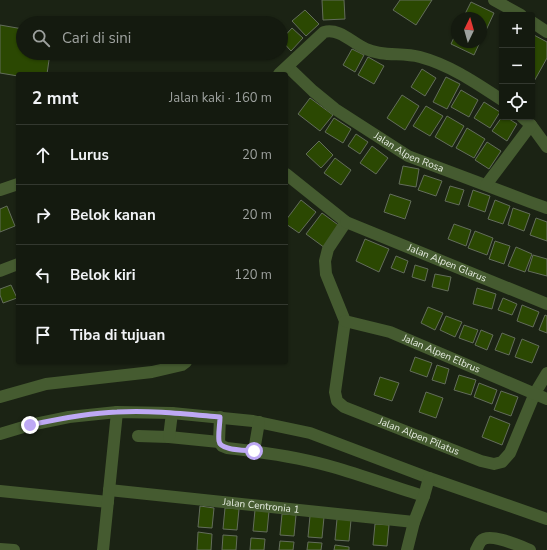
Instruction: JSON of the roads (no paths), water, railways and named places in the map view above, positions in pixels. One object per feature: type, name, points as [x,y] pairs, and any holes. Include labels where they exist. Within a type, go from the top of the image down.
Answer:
[{"type":"street","points":[[494,0],[516,12]]},
{"type":"street","points":[[535,24],[547,32]]},
{"type":"street","points":[[283,70],[324,32],[330,30],[337,32],[365,49],[379,54],[399,54],[420,57],[445,66],[471,80],[499,98]]},
{"type":"street","name":"Jalan Alpen Rosa","points":[[288,74],[335,109],[408,156],[547,208]]},
{"type":"street","points":[[486,185],[527,121],[547,147]]},
{"type":"street","name":"Jalan Alpen Glarus","points":[[288,176],[346,222],[547,304]]},
{"type":"street","points":[[0,190],[16,185]]},
{"type":"street","points":[[345,321],[326,274],[325,261],[328,249],[346,222]]},
{"type":"street","points":[[0,270],[16,265]]},
{"type":"street","name":"Jalan Alpen Elbrus","points":[[345,321],[390,332],[547,399]]},
{"type":"street","name":"Jalan Alpen Pilatus","points":[[345,321],[335,392],[337,402],[344,407],[481,461],[494,464],[502,462],[510,453],[535,394]]},
{"type":"street","points":[[0,397],[46,384],[152,372],[183,364]]},
{"type":"street","points":[[535,394],[547,373]]},
{"type":"street","points":[[103,550],[117,412]]},
{"type":"street","points":[[0,434],[30,425],[62,418],[117,412],[172,413],[259,422],[310,433],[429,478],[547,519]]},
{"type":"street","points":[[169,437],[172,413]]},
{"type":"street","points":[[219,442],[220,417]]},
{"type":"street","points":[[254,451],[259,422]]},
{"type":"street","points":[[138,436],[169,437],[219,442],[222,446],[227,448],[298,458],[333,467],[424,496]]},
{"type":"street","points":[[407,550],[414,522],[429,478]]},
{"type":"street","name":"Jalan Centronia 1","points":[[0,491],[108,496],[414,522]]},
{"type":"street","points":[[476,550],[480,542],[484,539],[490,538],[499,539],[530,550]]},
{"type":"street","points":[[0,549],[14,550]]}]
